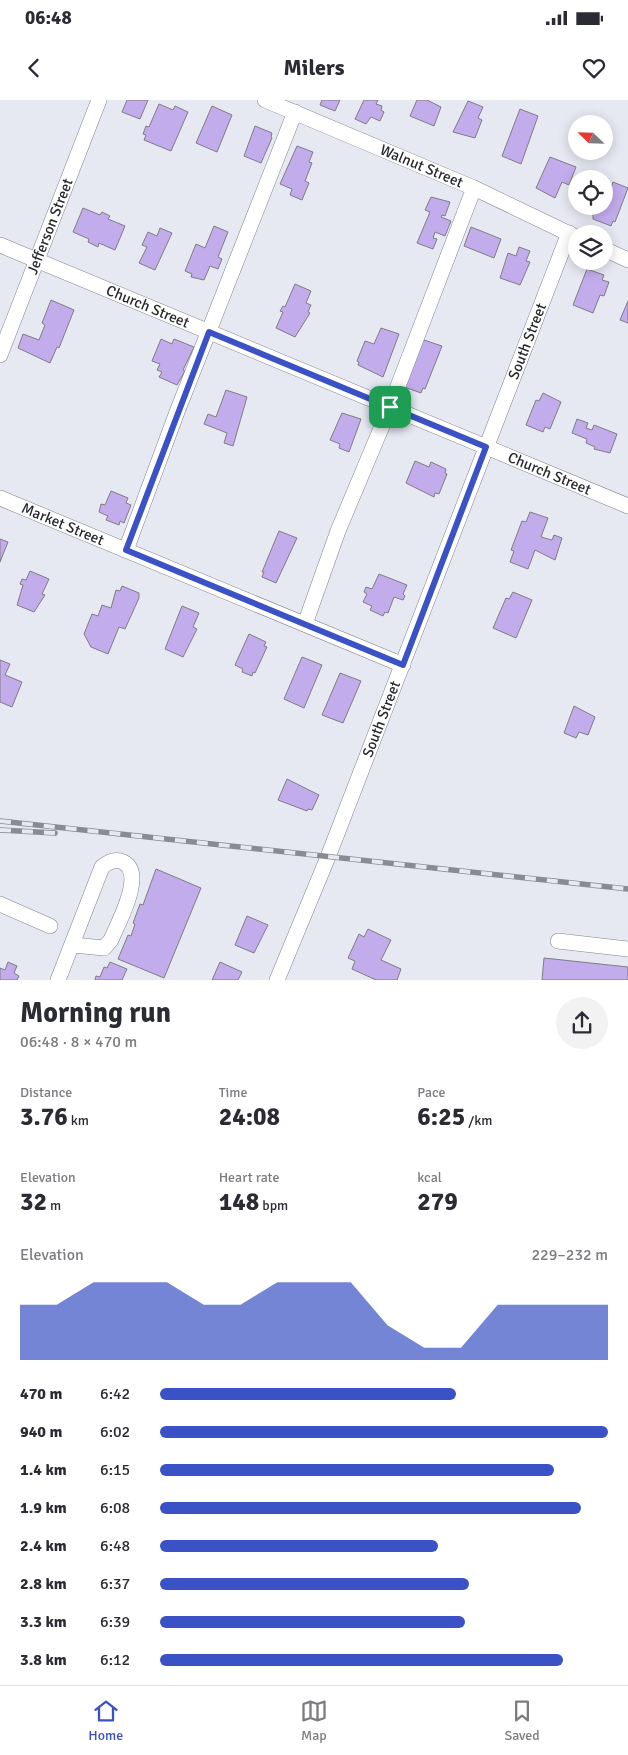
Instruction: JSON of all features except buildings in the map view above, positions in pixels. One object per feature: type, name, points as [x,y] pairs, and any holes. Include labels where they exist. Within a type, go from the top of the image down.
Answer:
[{"type":"street","name":"Jefferson Street","points":[[0,354],[99,100]]},
{"type":"street","name":"Walnut Street","points":[[265,100],[474,188],[568,233]]},
{"type":"street","points":[[126,550],[295,112]]},
{"type":"street","points":[[305,624],[338,531],[390,407],[474,188]]},
{"type":"street","name":"Church Street","points":[[0,245],[628,506]]},
{"type":"street","name":"South Street","points":[[277,980],[328,857],[486,447],[568,247]]},
{"type":"street","points":[[613,253],[628,260]]},
{"type":"street","name":"Market Street","points":[[0,498],[403,665]]},
{"type":"street","points":[[58,980],[102,867],[110,861],[121,861],[133,871],[134,882],[111,940],[104,948],[73,945]]},
{"type":"street","points":[[0,904],[50,926]]},
{"type":"street","points":[[558,940],[628,949]]},
{"type":"railway","points":[[0,821],[628,889]]},
{"type":"railway","points":[[0,830],[55,833]]},
{"type":"route","points":[[209,332],[390,407],[486,447],[403,665],[126,550],[159,458],[209,332]]}]
